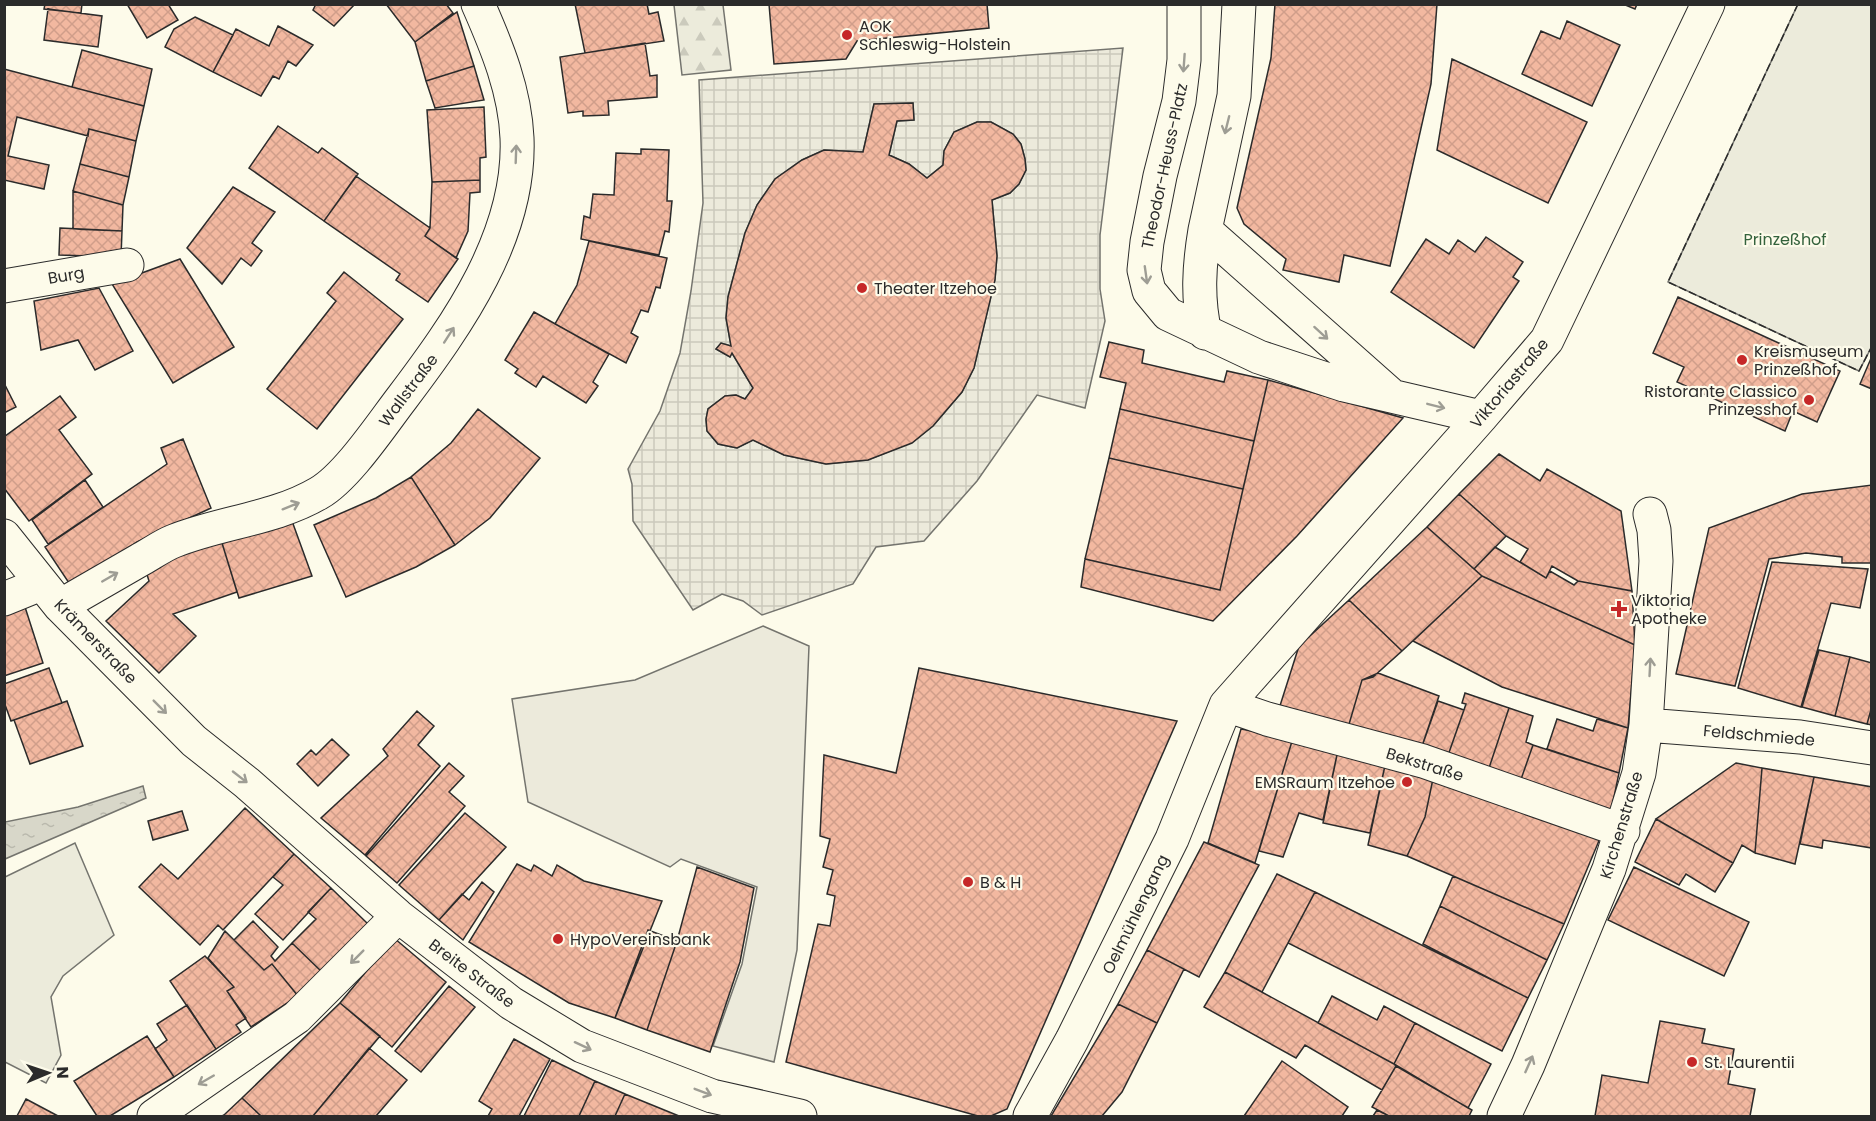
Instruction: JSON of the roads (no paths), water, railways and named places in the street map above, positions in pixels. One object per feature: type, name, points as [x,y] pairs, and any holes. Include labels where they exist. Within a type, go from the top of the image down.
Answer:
[{"type":"street","name":"Wallstraße","points":[[4,599],[51,595],[173,541],[287,508],[321,492],[356,458],[448,337],[476,288],[501,230],[515,180],[517,138],[513,104],[498,51],[478,4]]},
{"type":"street","name":"Theodor-Heuss-Platz","points":[[1184,4],[1184,60],[1179,101],[1160,176],[1144,270],[1149,291],[1168,314],[1259,357],[1344,385],[1481,417]]},
{"type":"street","points":[[1205,333],[1199,308],[1200,262],[1234,96],[1239,4]]},
{"type":"street","name":"Viktoriastraße","points":[[1226,705],[1547,340],[1708,4]]},
{"type":"street","name":"Theodor-Heuss-Platz","points":[[1205,231],[1391,395]]},
{"type":"street","name":"Burg","points":[[4,286],[127,265]]},
{"type":"street","name":"Kirchenstraße","points":[[1503,1116],[1533,1055],[1623,831],[1639,773],[1646,725],[1656,561],[1654,530],[1650,514]]},
{"type":"street","name":"Krämerstraße","points":[[4,536],[51,595],[194,741]]},
{"type":"street","name":"Bekstraße","points":[[1226,705],[1267,719],[1423,761],[1623,831]]},
{"type":"street","name":"Oelmühlengang","points":[[1030,1116],[1072,1040],[1172,838],[1226,705]]},
{"type":"street","name":"Feldschmiede","points":[[1646,725],[1800,736],[1872,748]]},
{"type":"street","name":"Breite Straße","points":[[194,741],[255,790],[398,916],[532,1017],[582,1046],[712,1096],[800,1116]]},
{"type":"street","points":[[154,1116],[297,1017],[398,916]]},
{"type":"water","points":[[143,786],[146,798],[5,859],[5,822],[78,807]]},
{"type":"place","name":"AOK Schleswig-Holstein","points":[[847,35]]},
{"type":"place","name":"Theater Itzehoe","points":[[862,288]]},
{"type":"place","name":"Kreismuseum Prinzeßhof","points":[[1742,360]]},
{"type":"place","name":"Ristorante Classico Prinzesshof","points":[[1809,400]]},
{"type":"place","name":"Viktoria Apotheke","points":[[1619,609]]},
{"type":"place","name":"EMSRaum Itzehoe","points":[[1407,782]]},
{"type":"place","name":"B & H","points":[[968,882]]},
{"type":"place","name":"HypoVereinsbank","points":[[558,939]]},
{"type":"place","name":"St. Laurentii","points":[[1692,1062]]},
{"type":"park label","name":"Prinzeßhof","points":[[1785,239]]}]
